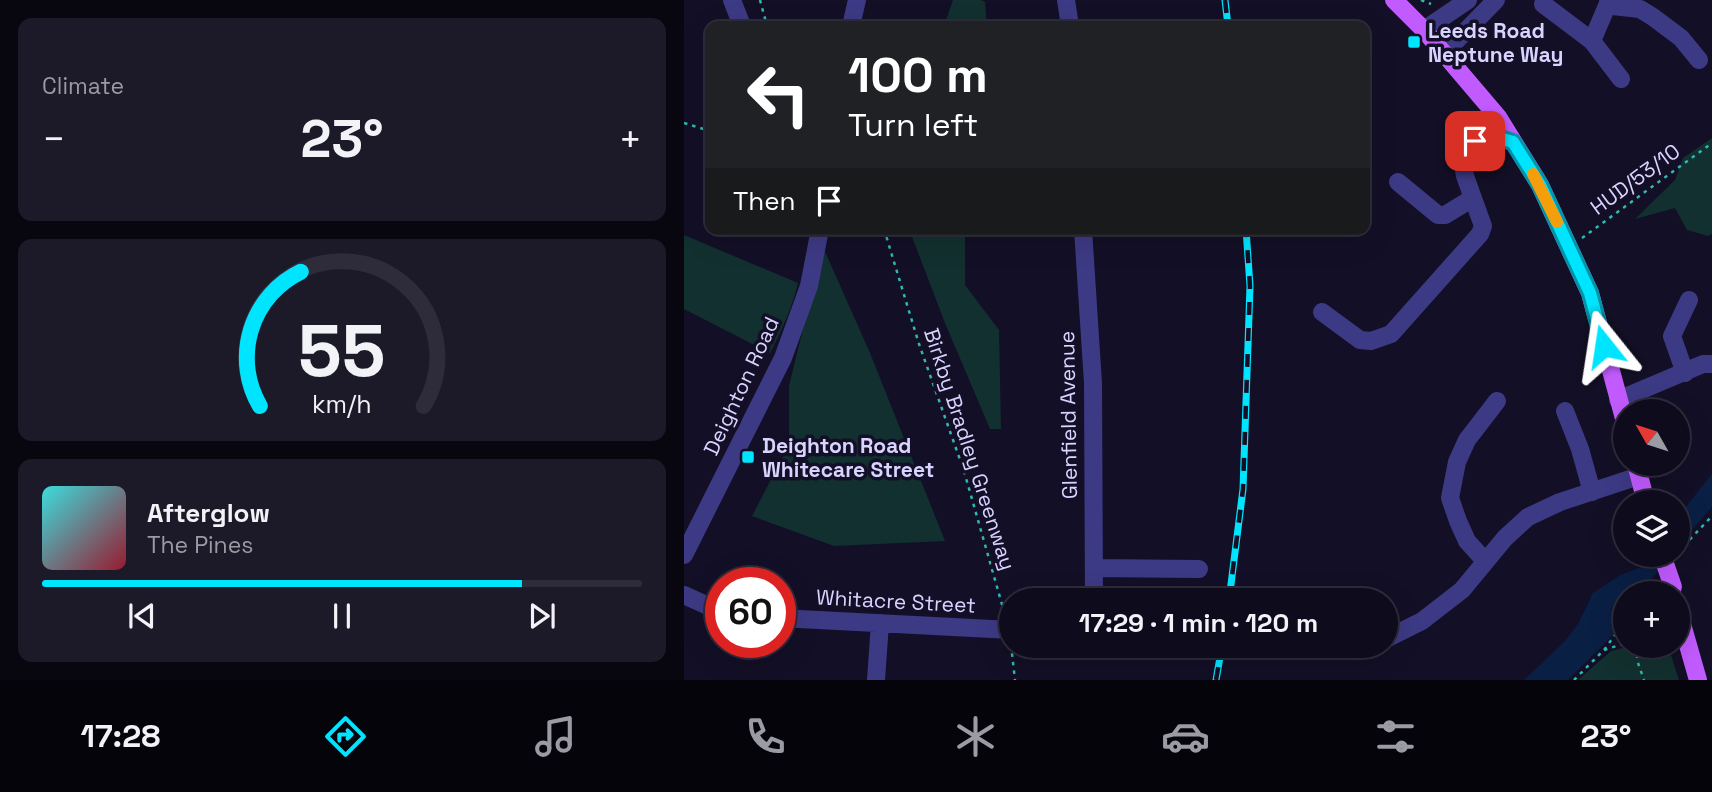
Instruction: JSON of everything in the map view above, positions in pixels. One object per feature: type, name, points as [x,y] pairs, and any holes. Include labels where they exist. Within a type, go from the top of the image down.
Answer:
[{"type":"main road","points":[[1394,0],[1444,52],[1498,117],[1540,185],[1590,293],[1618,399]]},
{"type":"main road","points":[[1690,652],[1698,680]]},
{"type":"street","points":[[732,0],[740,21]]},
{"type":"street","points":[[852,21],[857,0]]},
{"type":"street","points":[[1066,0],[1069,21]]},
{"type":"street","points":[[1424,30],[1468,0]]},
{"type":"street","points":[[1444,52],[1496,0]]},
{"type":"street","points":[[1592,41],[1610,3],[1640,9],[1681,38],[1699,60]]},
{"type":"street","points":[[1543,4],[1592,41],[1621,79]]},
{"type":"street","points":[[1322,312],[1360,340],[1371,341],[1391,334],[1480,234],[1483,226],[1465,176],[1465,154],[1475,141],[1489,135],[1513,142]]},
{"type":"street","points":[[1398,182],[1438,215],[1445,215],[1473,198]]},
{"type":"street","name":"Deighton Road","points":[[684,555],[783,358],[809,286],[819,235]]},
{"type":"street","name":"Glenfield Avenue","points":[[1083,235],[1093,383],[1094,588]]},
{"type":"street","points":[[1685,373],[1672,336],[1689,300]]},
{"type":"street","points":[[1620,399],[1703,364],[1712,364]]},
{"type":"street","points":[[1486,561],[1467,541],[1450,498],[1457,462],[1467,440],[1497,401]]},
{"type":"street","points":[[1565,411],[1580,449],[1592,492]]},
{"type":"street","points":[[1398,633],[1422,621],[1462,590],[1505,538],[1528,517],[1625,476]]},
{"type":"street","points":[[1094,568],[1199,569]]},
{"type":"street","points":[[684,595],[705,605]]},
{"type":"street","name":"Whitacre Street","points":[[796,619],[999,629]]},
{"type":"street","points":[[876,680],[880,623]]},
{"type":"path","points":[[760,0],[766,21]]},
{"type":"path","points":[[684,123],[705,129]]},
{"type":"path","name":"HUD/53/10","points":[[1577,241],[1712,143]]},
{"type":"path","name":"Birkby Bradley Greenway","points":[[886,235],[919,344],[964,471],[999,592]]},
{"type":"path","points":[[1690,539],[1712,516]]},
{"type":"path","points":[[1574,680],[1613,638]]},
{"type":"path","points":[[1604,650],[1613,647]]},
{"type":"path","name":"Birkby Bradley Greenway","points":[[1013,658],[1015,680]]},
{"type":"path","points":[[1637,658],[1644,680]]},
{"type":"green space","points":[[953,0],[985,2],[987,21],[946,21]]},
{"type":"green space","points":[[1712,138],[1712,234],[1708,236],[1687,230],[1675,208],[1635,219],[1675,180],[1683,158]]},
{"type":"green space","points":[[684,235],[798,283],[786,319],[770,353],[684,309]]},
{"type":"green space","points":[[911,235],[965,235],[965,285],[999,330],[1001,429],[990,429]]},
{"type":"green space","points":[[823,247],[870,353],[945,541],[834,546],[752,516],[789,445],[789,386]]},
{"type":"green space","points":[[1611,651],[1613,658],[1672,658],[1679,680],[1578,680]]},
{"type":"water","points":[[1712,474],[1712,507],[1690,532],[1690,502]]},
{"type":"water","points":[[1641,567],[1661,567],[1650,581],[1613,581],[1613,635],[1568,680],[1524,680],[1565,641],[1578,624],[1593,593],[1620,575]]},
{"type":"railway","points":[[1225,0],[1227,21]]},
{"type":"railway","points":[[1231,588],[1243,489],[1250,286],[1246,235]]},
{"type":"railway","points":[[1216,680],[1220,658]]},
{"type":"slow traffic","points":[[1533,174],[1557,222]]},
{"type":"place","name":"Leeds Road Neptune Way","points":[[1414,42]]},
{"type":"place","name":"Deighton Road Whitecare Street","points":[[748,457]]},
{"type":"route","points":[[1475,141],[1489,135],[1513,142],[1540,185],[1590,293],[1604,346]]}]
